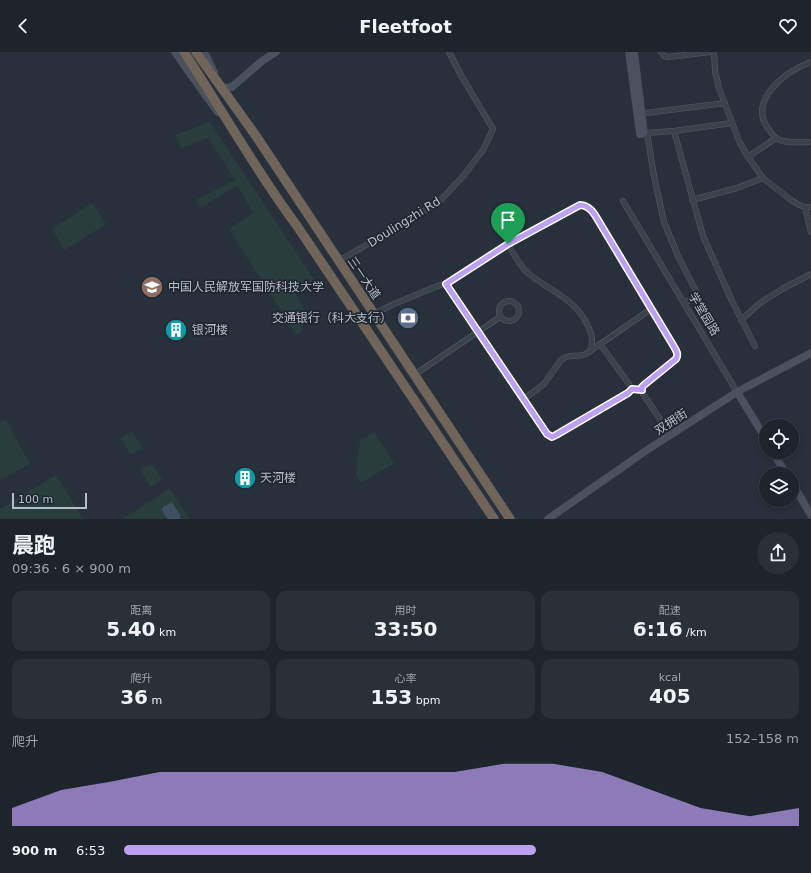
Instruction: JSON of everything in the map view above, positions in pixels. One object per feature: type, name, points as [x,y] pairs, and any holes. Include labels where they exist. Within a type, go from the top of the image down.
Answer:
[{"type":"highway","name":"三一大道","points":[[199,53],[256,136],[510,519]]},
{"type":"highway","points":[[186,56],[236,136],[494,519]]},
{"type":"street","points":[[175,52],[236,136]]},
{"type":"street","points":[[219,84],[226,88],[232,87],[262,61],[276,52]]},
{"type":"street","points":[[234,105],[232,98],[232,92],[234,89],[263,63],[281,52]]},
{"type":"street","name":"Doulingzhi Rd","points":[[339,262],[439,202],[464,175],[483,150],[493,129],[449,52]]},
{"type":"street","points":[[629,52],[640,114]]},
{"type":"street","points":[[634,52],[640,114],[640,134],[732,123]]},
{"type":"street","points":[[661,52],[664,56],[668,57],[710,52]]},
{"type":"street","points":[[714,52],[715,71],[739,141],[763,178],[791,200],[799,205],[808,207],[811,232]]},
{"type":"street","points":[[811,62],[794,69],[781,79],[767,96],[763,103],[762,112],[764,123],[776,138],[788,142],[811,142]]},
{"type":"street","points":[[640,114],[725,103]]},
{"type":"street","points":[[674,131],[703,236],[741,320],[755,346]]},
{"type":"street","points":[[646,133],[664,222],[678,256],[697,290],[696,296],[684,303]]},
{"type":"street","points":[[748,157],[776,138]]},
{"type":"street","points":[[692,200],[737,188],[763,178]]},
{"type":"street","name":"学堂园路","points":[[623,201],[759,428]]},
{"type":"street","points":[[374,314],[394,304],[446,284],[508,244],[574,207],[580,205],[587,206],[592,210],[677,352],[676,359],[642,387],[643,394],[671,435]]},
{"type":"street","points":[[508,244],[528,274],[568,300],[578,310],[586,322],[591,335],[591,350]]},
{"type":"street","points":[[741,320],[760,303],[811,274]]},
{"type":"street","points":[[446,284],[547,434],[552,437],[628,393],[632,389],[642,390]]},
{"type":"street","points":[[510,301],[516,304],[519,310],[515,319],[509,322],[500,317],[498,310],[501,304],[510,301]]},
{"type":"street","points":[[524,399],[544,384],[561,360],[567,356],[583,355],[651,309]]},
{"type":"street","points":[[414,375],[500,317]]},
{"type":"street","points":[[600,344],[632,389]]},
{"type":"street","name":"双拥街","points":[[548,519],[671,435],[738,392],[811,353]]},
{"type":"street","points":[[799,495],[811,515]]},
{"type":"shaded area","points":[[210,122],[315,281],[295,293],[311,320],[301,327],[303,331],[296,335],[229,229],[253,213],[237,185],[201,208],[196,200],[235,180],[208,138],[181,148],[175,135]]},
{"type":"shaded area","points":[[92,203],[106,224],[65,250],[52,229]]},
{"type":"shaded area","points":[[6,420],[30,464],[0,480],[0,423]]},
{"type":"shaded area","points":[[132,431],[142,448],[131,455],[121,438]]},
{"type":"shaded area","points":[[374,432],[394,463],[363,482],[359,481],[356,474],[360,441]]},
{"type":"shaded area","points":[[151,463],[162,479],[151,487],[140,470]]},
{"type":"shaded area","points":[[56,475],[83,519],[0,519],[0,509]]},
{"type":"shaded area","points":[[170,489],[190,519],[123,519],[167,490]]},
{"type":"water","points":[[172,502],[180,515],[180,519],[168,519],[164,514],[162,509],[163,507]]},
{"type":"place","name":"中国人民解放军国防科技大学","points":[[152,287]]},
{"type":"place","name":"交通银行（科大支行）","points":[[408,318]]},
{"type":"place","name":"银河楼","points":[[176,330]]},
{"type":"place","name":"天河楼","points":[[245,478]]},
{"type":"route","points":[[580,205],[587,206],[592,210],[673,345],[677,352],[676,359],[644,385],[642,390],[632,389],[630,392],[556,435],[552,437],[549,436],[446,284],[508,244],[574,207],[580,205]]}]
